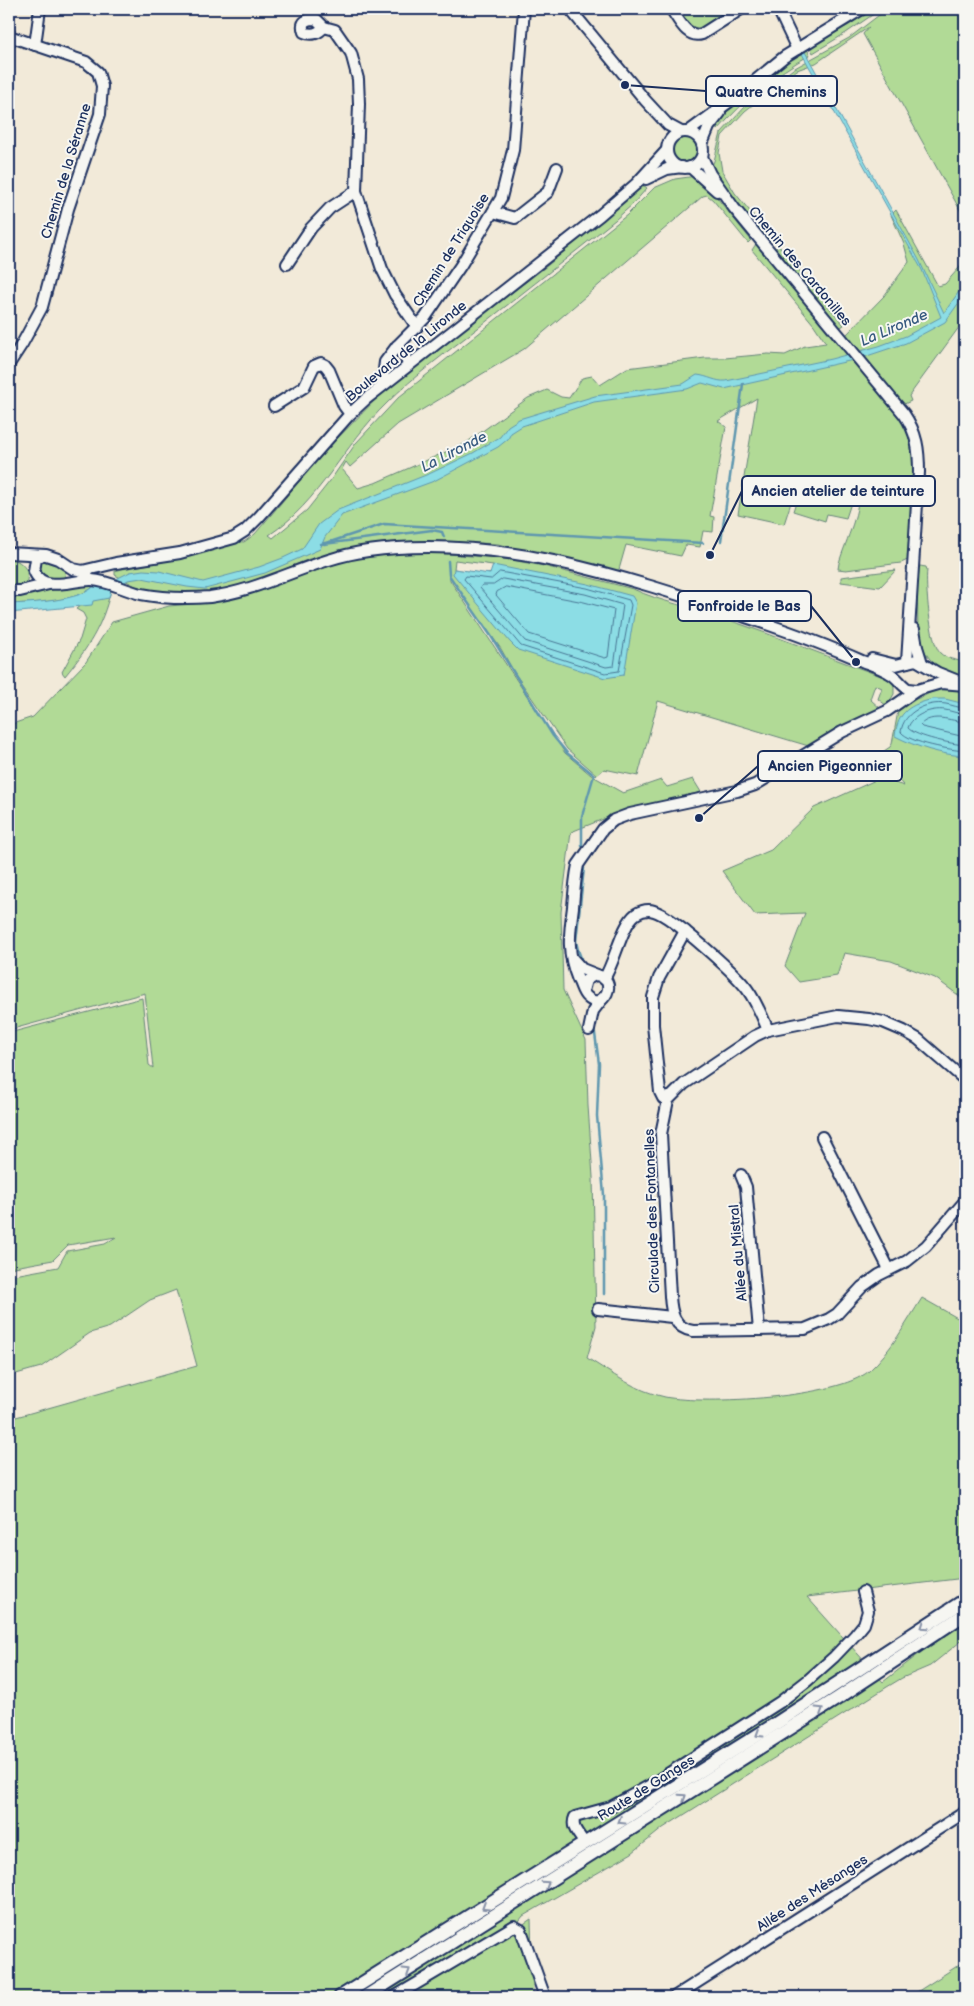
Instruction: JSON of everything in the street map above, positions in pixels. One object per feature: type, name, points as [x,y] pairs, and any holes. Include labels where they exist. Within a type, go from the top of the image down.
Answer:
[{"type":"main road","name":"Route de Ganges","points":[[340,1997],[830,1689],[965,1600]]},
{"type":"main road","name":"Route de Ganges","points":[[365,1997],[838,1698],[965,1614]]},
{"type":"street","points":[[35,45],[40,9]]},
{"type":"street","name":"Chemin de Triquoise","points":[[382,385],[385,362],[397,346],[426,318],[461,265],[501,198],[513,150],[524,9]]},
{"type":"street","points":[[570,9],[648,103],[668,124],[698,137],[702,144]]},
{"type":"street","points":[[671,9],[686,29],[691,34],[697,36],[741,9]]},
{"type":"street","points":[[778,9],[797,49]]},
{"type":"street","points":[[668,147],[675,135],[684,132],[729,102],[784,57],[862,9]]},
{"type":"street","points":[[324,27],[335,30],[351,54],[358,79],[356,191],[382,269],[417,327]]},
{"type":"street","name":"Chemin de la Séranne","points":[[9,36],[86,62],[98,72],[102,86],[100,114],[68,209],[42,307],[9,364]]},
{"type":"street","points":[[648,103],[664,128],[671,162],[686,167],[697,163],[702,157],[702,144],[709,127],[729,102]]},
{"type":"street","name":"Boulevard de la Lironde","points":[[65,582],[116,563],[188,551],[221,543],[245,531],[270,506],[350,414],[382,385],[578,233],[636,184],[668,147]]},
{"type":"street","name":"Chemin des Cardonilles","points":[[702,157],[710,174],[734,208],[904,414],[917,439],[919,472],[912,595]]},
{"type":"street","name":"Boulevard de la Lironde","points":[[636,184],[667,169],[686,167]]},
{"type":"street","name":"Chemin des Cardonilles","points":[[686,167],[734,208]]},
{"type":"street","points":[[493,212],[515,218],[548,192],[557,168]]},
{"type":"street","points":[[287,264],[311,228],[330,208],[356,191]]},
{"type":"street","points":[[397,346],[405,356],[408,365]]},
{"type":"street","points":[[274,406],[304,387],[314,366],[321,363],[330,370],[344,406],[350,414]]},
{"type":"street","points":[[9,553],[42,555],[58,559],[81,576],[103,579],[123,588],[151,595],[182,598],[209,597],[248,589],[315,563],[356,553],[408,547],[456,546],[530,556],[614,576],[677,594],[839,650],[888,664],[896,665],[913,660],[965,684]]},
{"type":"street","points":[[9,553],[50,584]]},
{"type":"street","points":[[29,588],[36,575],[34,562],[42,555]]},
{"type":"street","points":[[9,592],[65,582],[70,573],[64,563]]},
{"type":"street","name":"Boulevard de la Lironde","points":[[103,579],[116,563]]},
{"type":"street","points":[[896,705],[900,682],[899,671],[906,662],[912,595]]},
{"type":"street","points":[[570,955],[582,969],[600,977],[608,988],[604,998],[593,1011],[589,1030],[584,993],[570,955],[569,932],[578,865],[582,857],[608,824],[630,814],[755,786],[842,732],[887,712],[925,686],[929,677],[914,634],[912,595]]},
{"type":"street","points":[[839,650],[886,671],[908,689],[942,684],[965,684]]},
{"type":"street","points":[[584,993],[586,980],[600,977],[615,959],[624,932],[635,915],[645,910],[655,911],[685,931],[736,976],[752,996],[768,1030]]},
{"type":"street","points":[[685,931],[659,978],[653,997],[653,1025],[660,1092],[663,1098],[670,1097],[684,1084],[755,1036],[768,1030],[838,1016],[883,1022],[904,1031],[918,1039],[965,1080]]},
{"type":"street","points":[[584,993],[594,1001],[604,998]]},
{"type":"street","name":"Circulade des Fontanelles","points":[[670,1097],[661,1134],[672,1317]]},
{"type":"street","points":[[822,1137],[889,1269]]},
{"type":"street","name":"Allée du Mistral","points":[[741,1175],[746,1187],[759,1330]]},
{"type":"street","points":[[598,1309],[672,1317],[683,1328],[693,1332],[805,1330],[838,1314],[862,1287],[889,1269],[907,1261],[926,1246],[965,1202]]},
{"type":"street","points":[[585,1844],[574,1828],[573,1821],[575,1817],[611,1807],[649,1786],[780,1702],[827,1663],[864,1624],[868,1611],[863,1592]]},
{"type":"street","name":"Allée des Mésanges","points":[[674,1997],[965,1812]]},
{"type":"street","points":[[394,1997],[514,1926],[521,1930],[545,1997]]},
{"type":"green space","points":[[681,9],[733,9],[699,32],[687,23]]},
{"type":"green space","points":[[872,9],[881,9],[813,53],[810,47],[849,25]]},
{"type":"green space","points":[[887,9],[965,9],[965,219],[863,34],[869,27],[816,63],[797,70],[745,111],[722,136],[719,153],[722,171],[735,193],[772,238],[767,242],[711,167],[721,133],[745,107],[793,69],[849,38]]},
{"type":"green space","points":[[807,49],[810,55],[761,88],[738,108],[718,130],[713,127],[721,117],[775,70]]},
{"type":"green space","points":[[685,136],[694,140],[698,149],[694,158],[685,162],[676,158],[672,149],[676,140]]},
{"type":"green space","points":[[696,176],[714,194],[751,240],[748,243],[713,200],[707,195],[703,196],[524,349],[398,424],[350,467],[346,462],[342,469],[358,488],[375,483],[466,443],[528,398],[547,390],[561,397],[569,398],[582,378],[592,376],[600,385],[627,368],[705,358],[768,354],[785,355],[805,346],[826,343],[814,325],[752,250],[756,244],[802,297],[835,341],[856,362],[859,368],[907,423],[917,447],[912,558],[901,563],[846,570],[838,569],[858,502],[857,497],[847,490],[798,481],[784,524],[738,514],[757,398],[718,421],[726,427],[710,516],[714,517],[713,532],[703,531],[700,547],[686,545],[681,556],[626,545],[618,573],[498,544],[437,541],[357,548],[309,559],[255,582],[210,592],[145,591],[115,575],[115,571],[122,569],[178,559],[214,550],[233,541],[244,542],[255,534],[323,453],[387,388],[548,265],[643,185],[647,188],[615,220],[431,364],[387,403],[358,436],[303,506],[287,522],[269,535],[273,538],[307,510],[356,443],[399,397],[627,215],[654,188],[675,179]]},
{"type":"green space","points":[[896,210],[938,286],[945,284],[965,261],[965,319],[909,396],[911,401],[902,405],[846,335],[884,296],[909,262],[904,244],[891,215]]},
{"type":"green space","points":[[779,246],[844,325],[839,328],[774,249]]},
{"type":"green space","points":[[801,487],[848,499],[851,503],[846,518],[827,514],[825,521],[793,511]]},
{"type":"green space","points":[[425,552],[506,559],[544,566],[633,589],[720,617],[889,679],[894,685],[894,694],[887,706],[878,699],[882,688],[875,685],[870,699],[882,710],[843,726],[812,747],[658,701],[638,776],[604,769],[597,775],[567,749],[514,672],[501,649],[450,577],[450,580],[565,753],[591,775],[623,793],[661,780],[667,787],[693,779],[701,792],[626,810],[571,832],[561,912],[563,990],[586,1040],[593,1177],[596,1326],[587,1358],[634,1386],[665,1397],[709,1400],[770,1397],[830,1388],[853,1380],[869,1371],[891,1346],[922,1298],[961,1320],[965,1312],[965,1578],[807,1597],[883,1682],[924,1650],[965,1623],[965,1638],[930,1666],[902,1678],[887,1687],[663,1828],[632,1853],[523,1916],[509,1934],[531,1919],[533,1997],[9,1997],[9,1419],[197,1366],[176,1290],[150,1300],[110,1327],[90,1333],[41,1367],[9,1376],[9,1276],[58,1267],[67,1251],[105,1244],[116,1237],[68,1245],[53,1260],[9,1268],[9,1033],[142,998],[149,1065],[153,1068],[145,993],[9,1030],[9,725],[33,717],[86,662],[112,622],[169,606],[240,596],[351,559]],"holes":[[[455,560],[493,565],[492,573],[486,574],[454,569]]]},
{"type":"green space","points":[[9,558],[18,561],[26,570],[26,584],[20,587],[9,587]]},
{"type":"green space","points":[[43,559],[58,564],[66,572],[64,579],[61,581],[44,577],[39,572],[40,560]]},
{"type":"green space","points":[[920,566],[926,567],[927,570],[929,613],[936,647],[945,657],[965,662],[965,677],[935,664],[922,645],[920,635],[918,635],[917,569]]},
{"type":"green space","points":[[896,570],[880,587],[841,582],[841,577]]},
{"type":"green space","points":[[96,582],[91,589],[82,594],[43,602],[9,604],[9,594],[38,588]]},
{"type":"green space","points":[[103,587],[111,590],[99,626],[81,656],[65,676],[62,672],[80,639],[86,619],[83,613],[76,609]]},
{"type":"green space","points":[[944,688],[965,692],[965,1000],[935,978],[891,961],[844,953],[837,976],[799,982],[785,966],[805,913],[755,915],[722,871],[771,850],[814,808],[880,778],[904,786],[892,773],[881,753],[892,744],[898,711],[910,701]]},
{"type":"green space","points":[[965,1961],[965,1997],[909,1997]]},
{"type":"water","points":[[804,50],[919,260],[944,313],[965,283],[965,294],[945,322],[906,343],[858,359],[724,389],[702,383],[687,389],[594,402],[522,426],[511,433],[508,439],[498,447],[434,481],[342,515],[325,537],[320,549],[265,573],[205,589],[142,578],[128,580],[111,590],[109,598],[93,601],[92,605],[9,613],[9,604],[68,598],[79,595],[95,585],[102,586],[130,572],[143,570],[159,571],[203,582],[259,567],[302,549],[319,524],[338,510],[431,473],[473,453],[500,437],[508,426],[519,419],[595,396],[683,384],[697,375],[726,381],[831,359],[879,346],[906,336],[941,317],[922,270],[801,52]]},
{"type":"water","points":[[493,565],[588,584],[632,596],[636,603],[624,675],[605,678],[518,650],[453,574],[454,569],[490,574]]},
{"type":"water","points":[[933,699],[945,699],[965,704],[965,756],[929,750],[895,736],[899,721],[906,710]]},
{"type":"waterway","points":[[721,541],[743,384]]},
{"type":"waterway","points":[[321,544],[384,524],[703,543]]},
{"type":"waterway","points":[[324,544],[432,530],[442,532],[444,537]]},
{"type":"waterway","points":[[448,561],[449,575],[491,636],[553,736],[567,753],[594,775],[582,816],[582,846]]},
{"type":"waterway","points":[[581,958],[576,941],[584,868]]},
{"type":"waterway","points":[[594,1026],[599,1064],[597,1116],[604,1195],[604,1294]]},
{"type":"place","name":"Quatre Chemins","points":[[625,85]]},
{"type":"place","name":"Ancien atelier de teinture","points":[[710,555]]},
{"type":"place","name":"Fonfroide le Bas","points":[[856,662]]},
{"type":"place","name":"Ancien Pigeonnier","points":[[699,818]]},
{"type":"water label","name":"La Lironde","points":[[894,328]]},
{"type":"water label","name":"La Lironde","points":[[454,452]]}]
